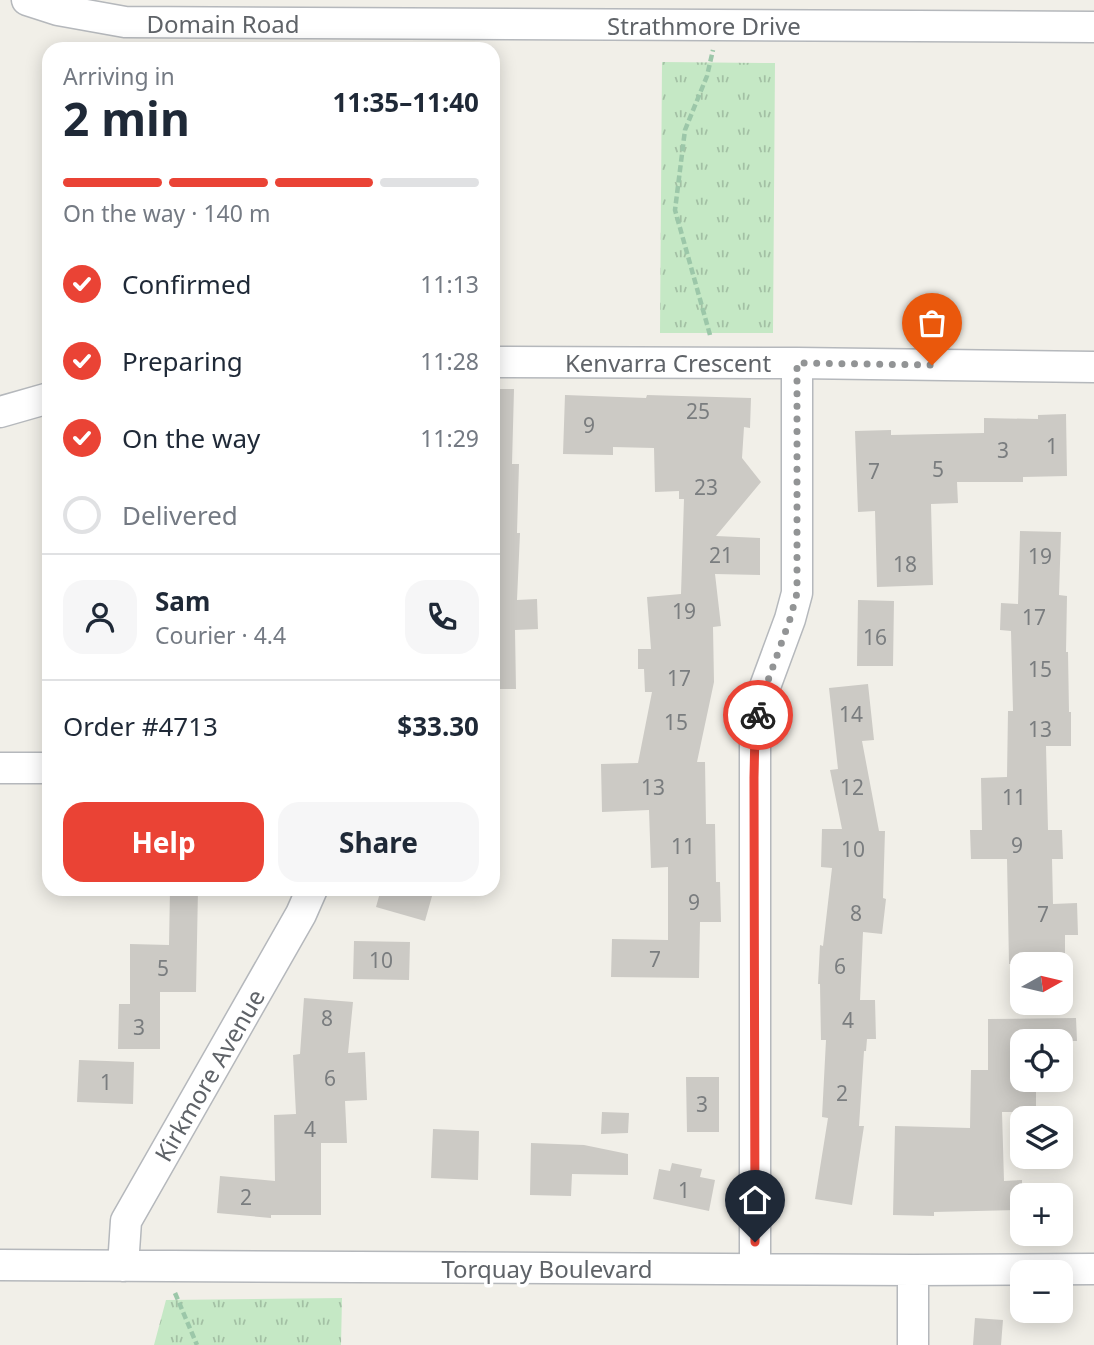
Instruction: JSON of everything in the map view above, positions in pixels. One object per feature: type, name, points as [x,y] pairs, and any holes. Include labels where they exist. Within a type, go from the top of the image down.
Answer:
[{"type":"street","name":"Domain Road","points":[[27,0],[125,36],[338,12]]},
{"type":"street","name":"Strathmore Drive","points":[[338,12],[719,25],[1094,27]]},
{"type":"street","name":"Kenvarra Crescent","points":[[500,362],[1094,367]]},
{"type":"street","points":[[755,1269],[755,730],[760,703],[797,593],[797,363]]},
{"type":"street","points":[[0,412],[42,400]]},
{"type":"street","points":[[0,768],[42,768]]},
{"type":"street","name":"Kirkmore Avenue","points":[[123,1266],[126,1221],[309,896]]},
{"type":"street","name":"Torquay Boulevard","points":[[0,1265],[1094,1269]]},
{"type":"street","points":[[913,1270],[913,1345]]},
{"type":"path","points":[[717,362],[675,211],[685,130],[707,76],[719,25]]},
{"type":"path","points":[[163,1266],[197,1345]]},
{"type":"green space","points":[[662,62],[775,63],[773,333],[660,333]]},
{"type":"green space","points":[[342,1298],[341,1345],[154,1345],[166,1300]]},
{"type":"building","points":[[500,389],[514,389],[512,464],[519,464],[517,533],[520,533],[517,600],[537,599],[538,629],[515,630],[516,689],[500,689]]},
{"type":"building","points":[[565,395],[751,398],[750,428],[744,427],[742,458],[761,482],[716,536],[760,538],[760,575],[715,574],[721,626],[713,627],[714,682],[697,762],[705,762],[706,824],[715,824],[716,882],[720,882],[721,922],[700,922],[699,978],[611,977],[612,939],[668,940],[668,867],[651,868],[649,810],[602,812],[601,764],[638,763],[652,692],[645,692],[644,669],[638,669],[638,649],[651,649],[647,597],[681,594],[684,499],[679,499],[679,491],[655,492],[654,448],[613,447],[613,455],[563,454]]},
{"type":"building","points":[[1066,414],[1067,476],[1023,477],[1023,482],[957,482],[958,503],[931,504],[933,585],[877,587],[875,511],[858,512],[855,431],[891,430],[891,435],[984,433],[984,418],[1038,419],[1038,415]]},
{"type":"building","points":[[1020,531],[1061,532],[1059,595],[1067,596],[1066,652],[1071,746],[1046,746],[1048,830],[1062,830],[1063,859],[1052,859],[1053,904],[1077,903],[1078,935],[1065,935],[1065,952],[1010,952],[1009,964],[1007,859],[971,859],[970,830],[982,830],[981,778],[1007,777],[1008,711],[1013,711],[1011,631],[1000,630],[1001,603],[1018,604]]},
{"type":"building","points":[[858,600],[894,601],[893,666],[857,666]]},
{"type":"building","points":[[868,684],[874,740],[862,741],[879,831],[885,831],[883,898],[886,899],[882,934],[863,932],[860,1000],[875,1000],[876,1039],[867,1039],[864,1051],[859,1126],[864,1126],[852,1205],[815,1199],[828,1118],[822,1117],[826,1040],[821,1040],[818,984],[820,945],[823,946],[832,868],[821,867],[822,829],[842,829],[830,770],[838,769],[829,688]]},
{"type":"building","points":[[170,896],[198,896],[196,992],[160,992],[160,1049],[118,1049],[119,1004],[130,1004],[130,944],[169,945]]},
{"type":"building","points":[[379,896],[432,896],[425,921],[376,907]]},
{"type":"building","points":[[354,941],[410,942],[409,980],[353,979]]},
{"type":"building","points":[[304,998],[353,1002],[348,1053],[365,1052],[367,1100],[345,1101],[347,1143],[321,1143],[321,1215],[271,1215],[271,1218],[217,1213],[220,1176],[275,1181],[274,1115],[296,1114],[293,1055],[300,1054]]},
{"type":"building","points":[[1076,1018],[1077,1041],[1073,1041],[1073,1029],[1010,1029],[1010,1092],[1036,1092],[1036,1106],[1010,1106],[1010,1112],[1002,1112],[1004,1181],[1022,1180],[1022,1183],[1010,1183],[1010,1210],[934,1212],[934,1216],[893,1215],[895,1126],[970,1128],[971,1070],[988,1070],[988,1019]]},
{"type":"building","points":[[79,1060],[134,1062],[133,1104],[77,1102]]},
{"type":"building","points":[[686,1077],[719,1077],[719,1132],[687,1132]]},
{"type":"building","points":[[602,1112],[629,1113],[628,1133],[601,1134]]},
{"type":"building","points":[[433,1129],[479,1131],[478,1180],[431,1178]]},
{"type":"building","points":[[531,1143],[584,1145],[628,1154],[628,1175],[572,1174],[571,1196],[530,1195]]},
{"type":"building","points":[[672,1163],[702,1169],[700,1177],[715,1180],[709,1211],[653,1199],[659,1169],[670,1171]]},
{"type":"building","points":[[975,1318],[1003,1320],[1001,1345],[973,1345]]},
{"type":"way so far","points":[[758,715],[797,593],[797,363],[932,365]]},
{"type":"route","points":[[755,1242],[754,778],[758,715]]}]
